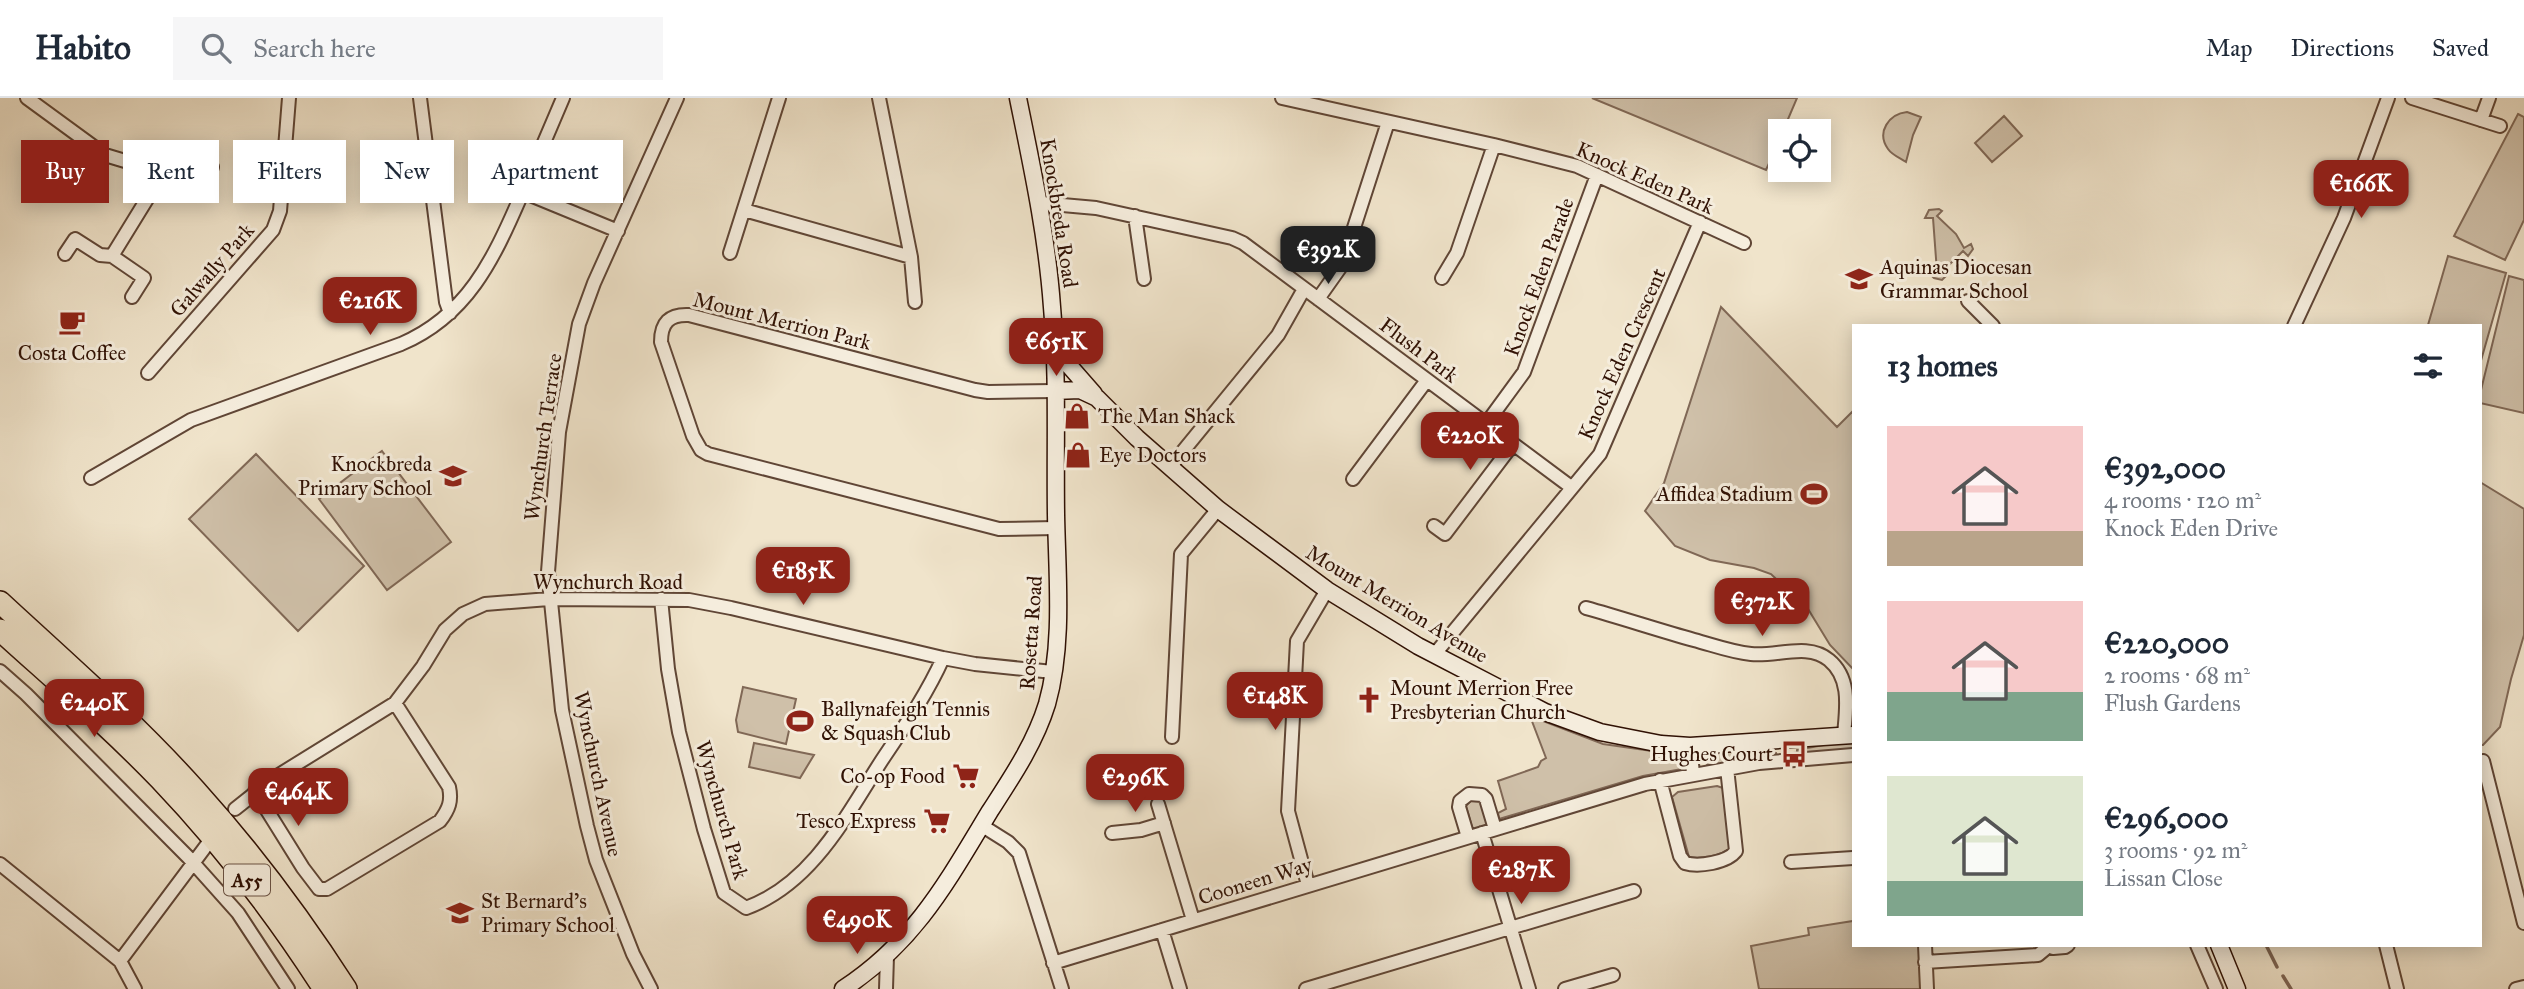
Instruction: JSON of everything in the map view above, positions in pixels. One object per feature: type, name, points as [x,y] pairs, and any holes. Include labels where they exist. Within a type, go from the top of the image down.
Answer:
[{"type":"highway","name":"A55","points":[[0,602],[159,752],[224,824],[294,911],[346,989]]},
{"type":"highway","name":"A55","points":[[0,630],[128,747],[224,824],[280,924],[324,989]]},
{"type":"street","points":[[27,98],[105,155],[123,161]]},
{"type":"street","name":"Galwally Park","points":[[148,373],[272,230],[280,211],[289,98]]},
{"type":"street","points":[[419,98],[446,302],[450,313]]},
{"type":"street","points":[[545,140],[563,98]]},
{"type":"street","name":"Wynchurch Terrace","points":[[549,599],[549,547],[559,432],[579,324],[594,283],[677,98]]},
{"type":"street","points":[[730,253],[779,98]]},
{"type":"street","points":[[879,98],[911,257],[915,302]]},
{"type":"street","name":"Knockbreda Road","points":[[1018,98],[1040,203],[1054,336]]},
{"type":"street","name":"Knock Eden Park","points":[[1282,98],[1555,160],[1597,175],[1744,243]]},
{"type":"street","points":[[2295,324],[2344,218],[2388,98]]},
{"type":"street","points":[[2412,98],[2500,126]]},
{"type":"street","points":[[2481,120],[2489,98]]},
{"type":"street","points":[[1318,299],[1342,264],[1388,122]]},
{"type":"street","points":[[1442,278],[1457,253],[1494,145]]},
{"type":"street","name":"Knock Eden Parade","points":[[1486,424],[1524,372],[1597,175]]},
{"type":"street","points":[[112,256],[145,203]]},
{"type":"street","points":[[91,478],[191,420],[423,334],[450,313],[474,287],[493,256],[518,203]]},
{"type":"street","points":[[550,203],[618,231]]},
{"type":"street","name":"Flush Park","points":[[1040,203],[1096,208],[1232,238],[1243,243],[1571,487]]},
{"type":"street","points":[[744,210],[911,257]]},
{"type":"street","points":[[1135,216],[1144,279]]},
{"type":"street","name":"Knock Eden Crescent","points":[[1434,655],[1600,454],[1700,222]]},
{"type":"street","points":[[65,254],[75,239],[100,255],[112,256],[144,278],[132,297]]},
{"type":"street","points":[[1170,467],[1278,335],[1304,289]]},
{"type":"street","points":[[1968,301],[1991,324]]},
{"type":"street","name":"Mount Merrion Park","points":[[1054,391],[975,390],[689,315],[669,317],[661,331],[661,342],[697,444],[708,454],[999,529],[1056,528]]},
{"type":"street","name":"Rosetta Road","points":[[850,987],[887,956],[924,916],[1026,754],[1039,728],[1053,671],[1057,618],[1054,336]]},
{"type":"street","name":"Mount Merrion Avenue","points":[[1054,336],[1066,362],[1097,398],[1218,509],[1327,590],[1434,655],[1508,694],[1570,722],[1631,739],[1690,746],[1849,735]]},
{"type":"street","points":[[1353,479],[1427,380]]},
{"type":"street","points":[[1054,391],[1080,390],[1097,398]]},
{"type":"street","points":[[1434,526],[1445,534],[1513,444]]},
{"type":"street","points":[[1172,737],[1181,554],[1218,509]]},
{"type":"street","points":[[1308,885],[1288,811],[1296,653],[1297,641],[1327,590]]},
{"type":"street","name":"Wynchurch Road","points":[[120,961],[192,862],[255,791],[395,703],[423,666],[444,630],[463,614],[485,604],[549,599],[689,600],[943,658],[975,664],[1053,671]]},
{"type":"street","name":"Wynchurch Avenue","points":[[549,599],[562,710],[590,838],[628,941],[651,989]]},
{"type":"street","name":"Wynchurch Park","points":[[661,599],[668,669],[704,830],[724,893],[746,908],[778,893],[819,854],[896,740],[943,658]]},
{"type":"street","points":[[1586,608],[1737,652],[1767,655],[1804,651],[1821,654],[1837,668],[1843,680],[1849,735]]},
{"type":"street","points":[[0,671],[192,862],[238,913],[288,989]]},
{"type":"street","points":[[255,791],[303,868],[320,889],[327,889],[440,821],[448,811],[451,797],[449,787],[395,703]]},
{"type":"street","points":[[1690,746],[1693,773]]},
{"type":"street","points":[[1660,780],[1680,856],[1685,863],[1692,865],[1726,859],[1736,851],[1727,768],[1852,755]]},
{"type":"street","points":[[2483,761],[2524,923]]},
{"type":"street","name":"Cooneen Way","points":[[1053,963],[1660,780],[1727,768]]},
{"type":"street","points":[[1468,837],[1459,807],[1460,801],[1469,794],[1482,795],[1486,799],[1495,829]]},
{"type":"street","points":[[1158,804],[1193,920]]},
{"type":"street","points":[[1112,833],[1141,830],[1164,823]]},
{"type":"street","points":[[981,825],[1008,842],[1019,853],[1062,989]]},
{"type":"street","points":[[1482,833],[1529,989]]},
{"type":"street","points":[[1791,862],[1852,858]]},
{"type":"street","points":[[0,864],[120,961],[135,989]]},
{"type":"street","points":[[1306,989],[1634,891]]},
{"type":"street","points":[[1162,930],[1180,989]]},
{"type":"street","points":[[1924,947],[1927,989]]},
{"type":"street","points":[[1926,962],[2038,955],[2048,947]]},
{"type":"street","points":[[2198,947],[2216,989]]},
{"type":"street","points":[[2220,947],[2237,989]]},
{"type":"street","points":[[2386,947],[2397,989]]},
{"type":"street","points":[[886,989],[887,956]]},
{"type":"street","points":[[1564,989],[1606,981]]},
{"type":"street","points":[[2516,989],[2524,987]]},
{"type":"shaded area","points":[[1592,98],[1797,98],[1788,119],[1768,119],[1766,170]]},
{"type":"shaded area","points":[[1907,112],[1921,117],[1906,162],[1890,151],[1883,136],[1890,120]]},
{"type":"shaded area","points":[[2518,114],[2524,117],[2524,220],[2505,260],[2454,236]]},
{"type":"shaded area","points":[[2004,116],[2022,136],[1992,162],[1975,143]]},
{"type":"shaded area","points":[[1929,210],[1942,211],[1937,216],[1956,234],[1964,248],[1971,244],[1973,249],[1968,256],[1963,251],[1944,270],[1948,274],[1942,280],[1930,274],[1937,272],[1933,218],[1925,218]]},
{"type":"shaded area","points":[[2448,256],[2506,273],[2482,357],[2482,324],[2428,324]]},
{"type":"shaded area","points":[[2509,276],[2524,280],[2524,413],[2482,403],[2482,386]]},
{"type":"shaded area","points":[[1721,307],[1837,427],[1852,412],[1852,668],[1830,645],[1808,609],[1771,574],[1710,560],[1675,546],[1645,511],[1664,483]]},
{"type":"shaded area","points":[[382,451],[451,542],[387,590],[319,499]]},
{"type":"shaded area","points":[[256,454],[364,566],[298,631],[189,519]]},
{"type":"shaded area","points":[[2482,483],[2524,509],[2524,635],[2500,727],[2483,745]]},
{"type":"shaded area","points":[[743,687],[796,699],[786,744],[738,732],[736,720]]},
{"type":"shaded area","points":[[1530,716],[1603,744],[1680,755],[1682,769],[1643,776],[1499,819],[1498,813],[1506,809],[1498,781],[1538,767],[1546,758]]},
{"type":"shaded area","points":[[1852,742],[1852,751],[1797,755],[1797,750]]},
{"type":"shaded area","points":[[754,743],[814,755],[800,778],[749,767]]},
{"type":"shaded area","points":[[1751,750],[1776,753],[1777,757],[1710,767],[1704,761],[1708,754]]},
{"type":"shaded area","points":[[1717,786],[1723,788],[1730,848],[1711,856],[1689,857],[1672,797],[1678,792]]},
{"type":"shaded area","points":[[1471,800],[1480,800],[1489,825],[1473,830],[1466,806]]},
{"type":"shaded area","points":[[1852,921],[1852,947],[1922,947],[1924,978],[1920,989],[1759,989],[1751,946],[1809,935],[1808,928]]},
{"type":"waterway","points":[[2267,947],[2277,967]]},
{"type":"waterway","points":[[2283,976],[2291,989]]},
{"type":"place","name":"Aquinas Diocesan Grammar School","points":[[1859,279]]},
{"type":"place","name":"Costa Coffee","points":[[72,322]]},
{"type":"place","name":"The Man Shack","points":[[1077,416]]},
{"type":"place","name":"Eye Doctors","points":[[1078,455]]},
{"type":"place","name":"Knockbreda Primary School","points":[[453,476]]},
{"type":"place","name":"Affidea Stadium","points":[[1814,494]]},
{"type":"place","name":"Mount Merrion Free Presbyterian Church","points":[[1369,700]]},
{"type":"place","name":"Ballynafeigh Tennis & Squash Club","points":[[800,721]]},
{"type":"place","name":"Hughes Court","points":[[1794,754]]},
{"type":"place","name":"Co-op Food","points":[[966,776]]},
{"type":"place","name":"Tesco Express","points":[[937,821]]},
{"type":"place","name":"St Bernard's Primary School","points":[[460,913]]}]
